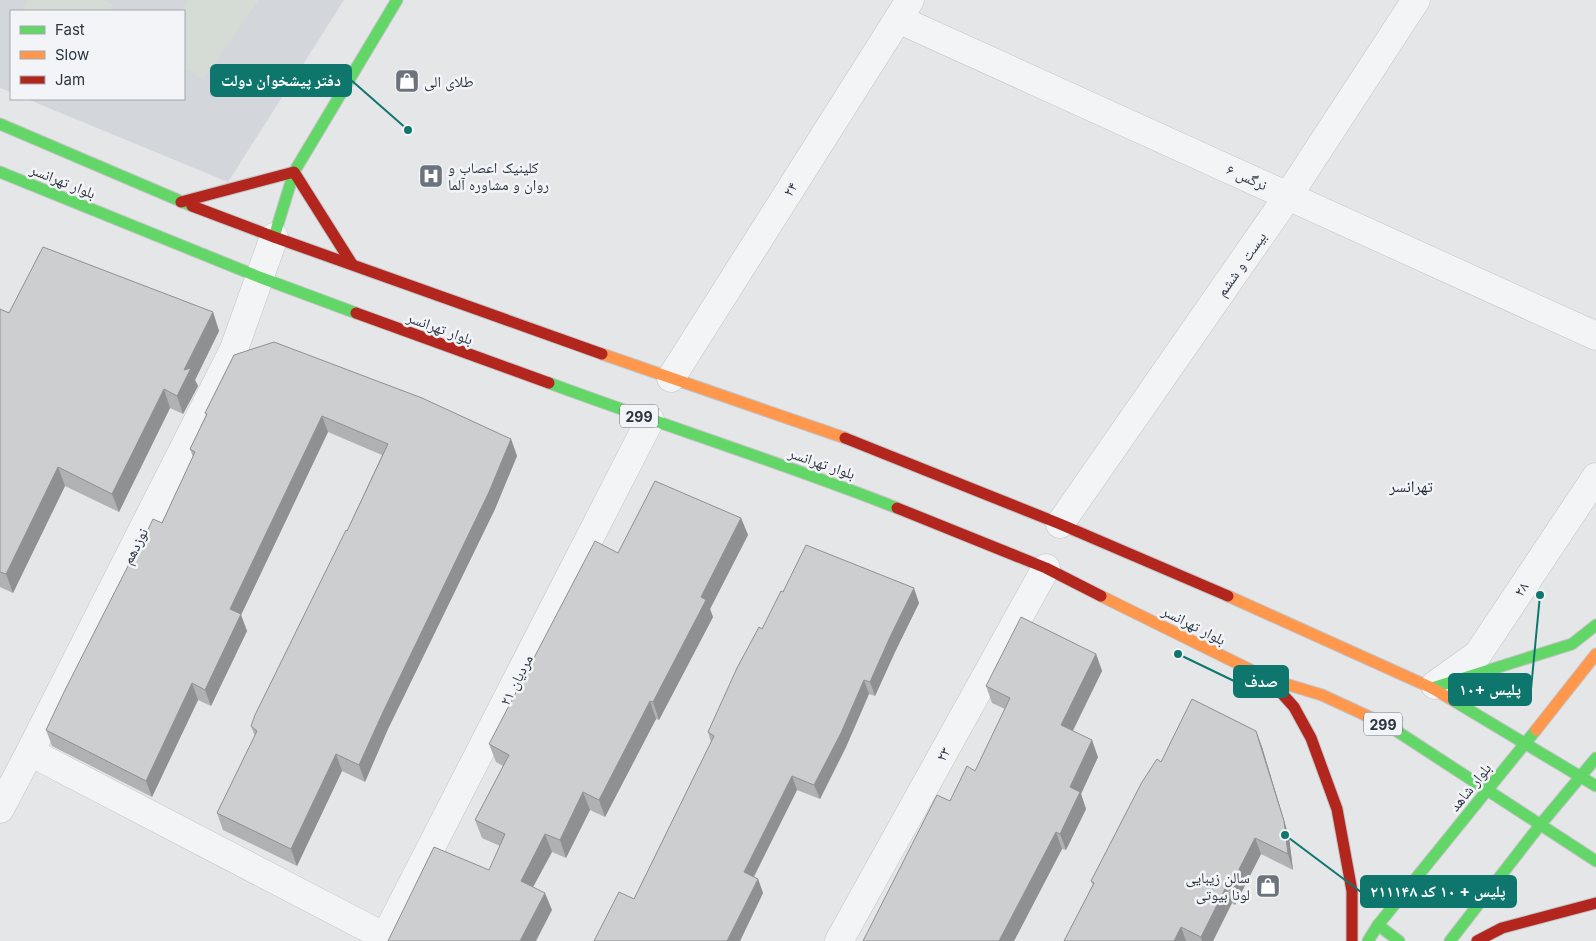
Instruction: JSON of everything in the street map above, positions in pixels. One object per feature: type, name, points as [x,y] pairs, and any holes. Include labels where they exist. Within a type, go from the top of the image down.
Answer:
[{"type":"main road","points":[[274,237],[294,172],[397,0]]},
{"type":"main road","name":"بلوار تهرانسر","points":[[0,124],[181,202],[274,237],[671,378],[854,441],[1060,524],[1288,622],[1432,688],[1596,786]]},
{"type":"main road","name":"بلوار تهرانسر","points":[[0,172],[258,277],[650,420],[841,486],[1046,568],[1269,679],[1322,695],[1392,728],[1596,861]]},
{"type":"main road","points":[[181,202],[294,172]]},
{"type":"main road","points":[[294,172],[352,264]]},
{"type":"main road","points":[[225,218],[245,238]]},
{"type":"main road","points":[[294,257],[315,251]]},
{"type":"main road","points":[[209,257],[229,258],[234,255]]},
{"type":"main road","points":[[289,276],[290,281],[302,293]]},
{"type":"main road","points":[[1432,688],[1572,644],[1596,625]]},
{"type":"main road","name":"بلوار شاهد","points":[[1368,941],[1378,925],[1596,654]]},
{"type":"main road","points":[[1269,679],[1294,707],[1311,738],[1337,810],[1352,891],[1352,941]]},
{"type":"main road","points":[[1450,941],[1540,824],[1596,758]]},
{"type":"main road","points":[[1477,941],[1502,928],[1596,902]]},
{"type":"main road","points":[[1378,925],[1399,941]]},
{"type":"street","name":"بیست و ششم","points":[[1060,524],[1288,196],[1416,0]]},
{"type":"street","name":"نرگس ۶","points":[[904,9],[1288,196],[1596,336]]},
{"type":"street","name":"۲۴","points":[[671,378],[904,9]]},
{"type":"street","name":"نوزدهم","points":[[1,806],[234,349],[258,277],[274,237]]},
{"type":"street","name":"۲۱ مردیان","points":[[384,939],[650,420]]},
{"type":"street","name":"۲۸","points":[[1432,688],[1478,654],[1596,476]]},
{"type":"street","name":"۲۳","points":[[839,941],[1046,568]]},
{"type":"street","points":[[30,752],[384,939]]},
{"type":"shaded area","points":[[0,0],[344,0],[228,182],[29,100],[185,100],[185,10],[10,10],[10,92],[0,88]]},
{"type":"shaded area","points":[[28,0],[104,0],[114,6],[112,10],[23,9]]},
{"type":"shaded area","points":[[188,0],[259,0],[203,80],[185,68],[185,10],[181,10]]},
{"type":"building","points":[[43,247],[213,312],[184,370],[191,368],[177,396],[164,389],[112,494],[58,467],[6,574],[0,572],[0,309],[9,313]]},
{"type":"building","points":[[274,342],[422,398],[511,439],[489,492],[359,765],[336,754],[291,849],[217,813],[257,731],[251,726],[255,715],[347,531],[388,444],[322,416],[230,609],[241,614],[205,690],[192,683],[146,781],[46,730],[153,519],[162,523],[195,452],[190,449],[207,414],[205,413],[234,355]]},
{"type":"building","points":[[655,481],[741,518],[701,597],[706,600],[653,702],[650,701],[599,800],[583,792],[560,840],[545,834],[521,881],[545,893],[520,941],[388,941],[434,847],[489,870],[505,834],[475,820],[509,755],[489,744],[595,541],[618,553]]},
{"type":"building","points":[[806,545],[914,588],[870,682],[864,680],[841,733],[814,785],[792,776],[744,872],[758,879],[727,941],[594,941],[619,892],[634,899],[714,736],[708,732],[737,668],[759,627],[762,629],[781,591],[783,592]]},
{"type":"building","points":[[1021,617],[1096,654],[1061,725],[1092,740],[1070,787],[1080,792],[1060,834],[1056,832],[999,941],[863,941],[937,795],[950,801],[967,766],[975,771],[1010,698],[986,686]]},
{"type":"building","points":[[1192,699],[1256,731],[1284,821],[1288,854],[1255,838],[1229,889],[1226,887],[1201,937],[1181,927],[1174,941],[1064,941],[1094,883],[1091,881],[1142,782],[1157,759],[1161,762]]},
{"type":"traffic: fast","points":[[274,237],[294,172],[397,0]]},
{"type":"traffic: fast","points":[[0,124],[192,206]]},
{"type":"traffic: fast","points":[[0,172],[259,277],[356,313]]},
{"type":"traffic: fast","points":[[549,383],[897,508]]},
{"type":"traffic: fast","points":[[1432,688],[1572,644],[1596,625]]},
{"type":"traffic: fast","points":[[1454,701],[1596,786]]},
{"type":"traffic: fast","points":[[1376,720],[1392,728],[1596,861]]},
{"type":"traffic: fast","points":[[1368,941],[1378,925],[1536,730]]},
{"type":"traffic: fast","points":[[1450,941],[1540,825],[1596,758]]},
{"type":"traffic: fast","points":[[1378,925],[1399,941]]},
{"type":"traffic: slow","points":[[602,354],[845,438]]},
{"type":"traffic: slow","points":[[1101,596],[1269,679],[1322,695],[1376,720]]},
{"type":"traffic: slow","points":[[1228,596],[1432,688],[1454,701]]},
{"type":"traffic: slow","points":[[1536,730],[1596,654]]},
{"type":"traffic: jam","points":[[181,202],[294,172],[352,264]]},
{"type":"traffic: jam","points":[[192,206],[602,354]]},
{"type":"traffic: jam","points":[[356,313],[549,383]]},
{"type":"traffic: jam","points":[[845,438],[1060,524],[1228,596]]},
{"type":"traffic: jam","points":[[897,508],[1046,568],[1101,596]]},
{"type":"traffic: jam","points":[[1269,679],[1294,707],[1311,738],[1337,809],[1352,891],[1352,941]]},
{"type":"traffic: jam","points":[[1477,941],[1502,928],[1596,903]]},
{"type":"place","name":"طلای الی","points":[[407,81]]},
{"type":"place","name":"دفتر پیشخوان دولت","points":[[408,130]]},
{"type":"place","name":"کلینیک اعصاب و روان و مشاوره آلما","points":[[431,176]]},
{"type":"place","name":"پلیس +۱۰","points":[[1540,595]]},
{"type":"place","name":"صدف","points":[[1178,654]]},
{"type":"place","name":"پلیس + ۱۰ کد ۲۱۱۱۴۸","points":[[1285,835]]},
{"type":"place","name":"سالن زیبایی لونا بیوتی","points":[[1268,886]]},
{"type":"district","name":"تهرانسر","points":[[1411,486]]}]
